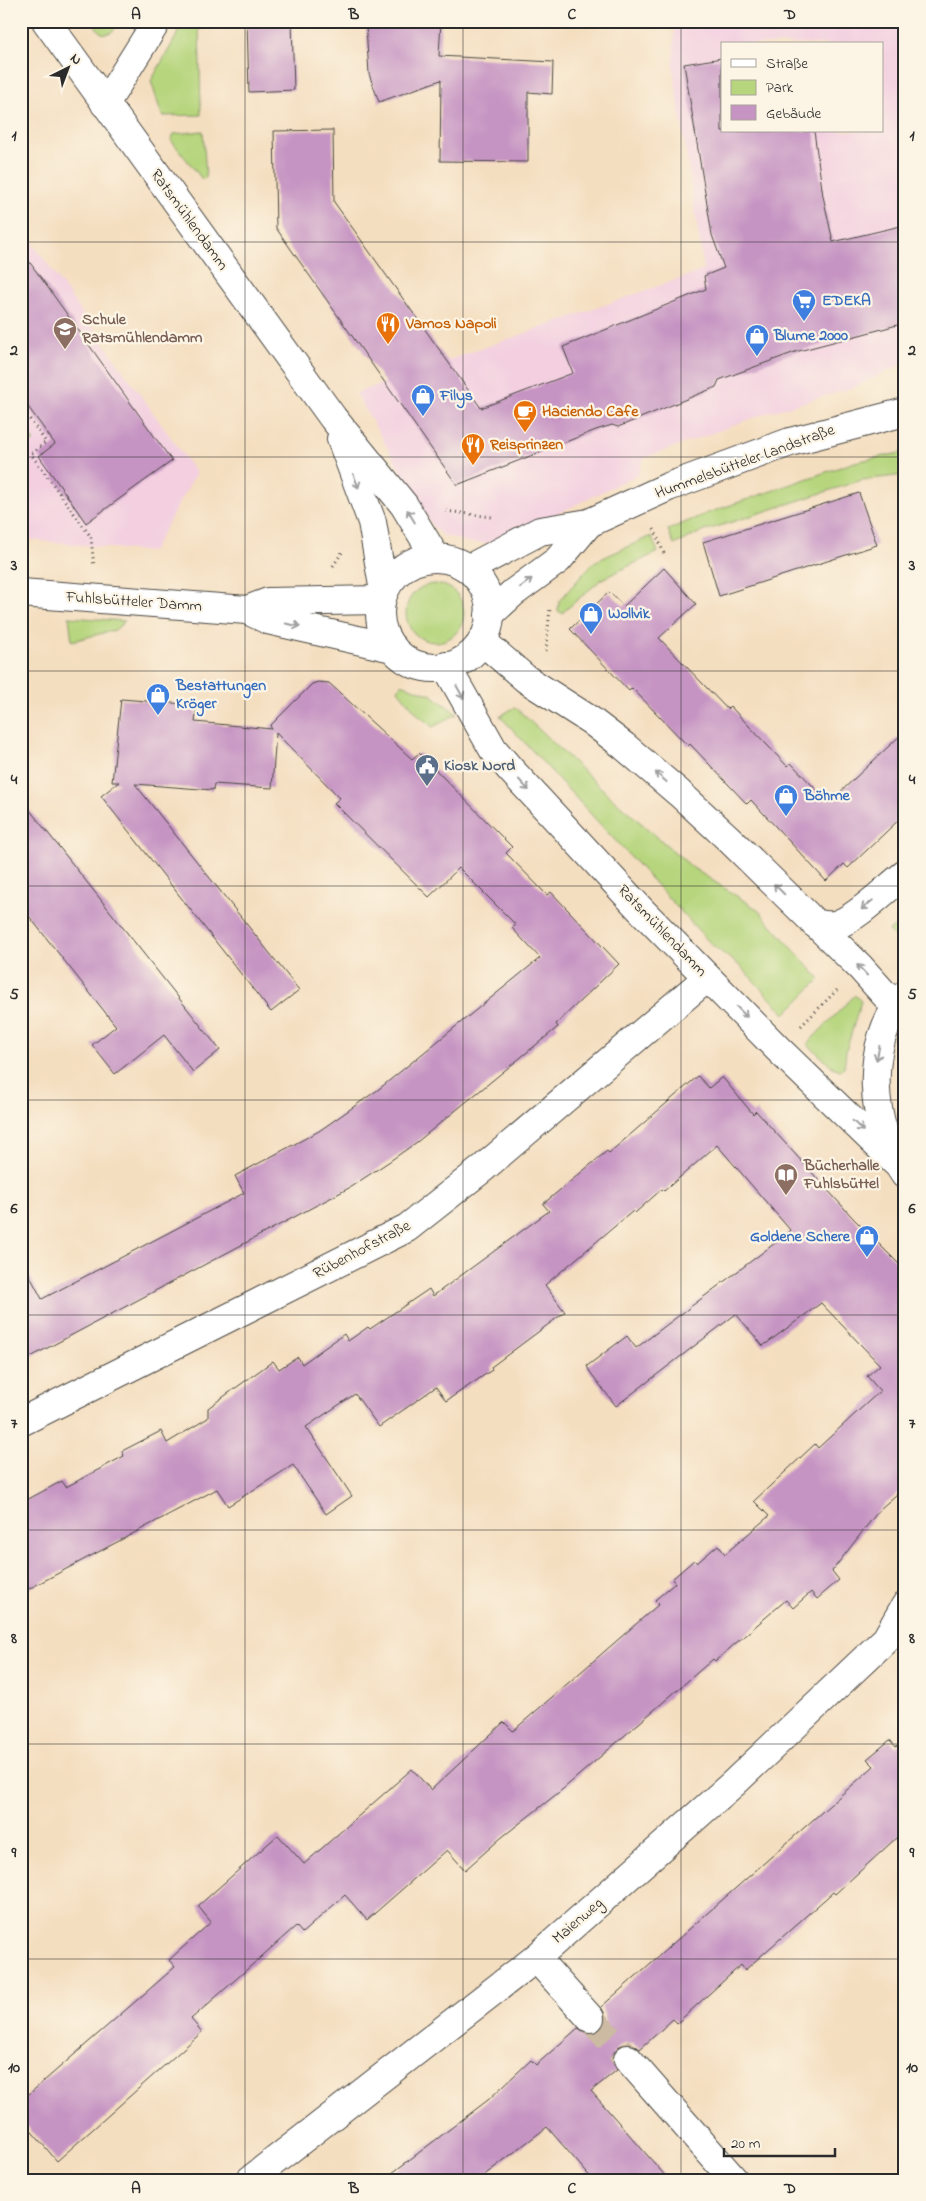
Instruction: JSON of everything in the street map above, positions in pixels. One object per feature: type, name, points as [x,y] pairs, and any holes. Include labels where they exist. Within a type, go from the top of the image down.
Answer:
[{"type":"street","name":"Ratsmühlendamm","points":[[46,21],[333,418],[404,505],[436,558]]},
{"type":"street","points":[[105,104],[157,21]]},
{"type":"street","name":"Hummelsbütteler Landstraße","points":[[468,569],[540,531],[589,523],[668,487],[790,442],[905,412]]},
{"type":"street","name":"Ratsmühlendamm","points":[[333,418],[372,522],[382,596],[380,616],[384,633],[393,648],[404,658],[417,664],[431,667],[446,666],[460,661],[482,641],[490,615],[488,597],[480,582],[468,569],[453,561],[436,558],[420,560],[405,566],[392,577],[382,596]]},
{"type":"street","name":"Hummelsbütteler Landstraße","points":[[490,615],[513,593],[558,560],[589,523]]},
{"type":"street","name":"Fuhlsbütteler Damm","points":[[21,594],[247,610],[268,620],[393,648]]},
{"type":"street","name":"Fuhlsbütteler Damm","points":[[247,610],[268,602],[382,596]]},
{"type":"street","points":[[482,641],[526,679],[590,720],[631,752],[729,839],[901,1006],[884,1028],[876,1068],[880,1118],[900,1168]]},
{"type":"street","name":"Ratsmühlendamm","points":[[446,666],[493,748],[510,769],[707,978],[900,1168]]},
{"type":"street","points":[[814,923],[827,926],[838,924],[848,919],[905,874]]},
{"type":"street","name":"Rübenhofstraße","points":[[21,1422],[407,1228],[482,1168],[707,978]]},
{"type":"street","name":"Maienweg","points":[[250,2180],[536,1958],[734,1783],[895,1637],[905,1606]]},
{"type":"street","points":[[536,1958],[590,2018]]},
{"type":"street","points":[[628,2059],[734,2180]]},
{"type":"path","points":[[21,407],[46,442],[31,454],[91,537],[94,546]]},
{"type":"path","points":[[800,1027],[843,984]]},
{"type":"shaded area","points":[[675,21],[905,21],[905,363],[852,388],[767,413],[644,458],[638,474],[506,539],[491,543],[470,543],[442,535],[433,527],[356,393],[704,270],[673,67]]},
{"type":"shaded area","name":"Schule Ratsmühlendamm","points":[[21,227],[196,473],[152,552],[21,539]]},
{"type":"green space","points":[[92,21],[118,21],[118,24],[106,34],[100,32]]},
{"type":"green space","points":[[181,21],[199,21],[201,115],[162,116],[151,81],[176,37]]},
{"type":"green space","points":[[203,131],[206,178],[202,179],[171,140],[174,134]]},
{"type":"green space","points":[[21,423],[34,441],[21,450]]},
{"type":"green space","points":[[905,452],[905,475],[862,480],[701,532],[674,545],[668,530],[705,514],[855,462]]},
{"type":"green space","points":[[651,536],[658,552],[602,579],[562,613],[558,611],[559,601],[594,562]]},
{"type":"green space","points":[[435,584],[451,589],[459,597],[464,613],[459,629],[451,637],[435,642],[419,637],[411,629],[406,613],[411,597],[419,589]]},
{"type":"green space","points":[[69,617],[125,621],[115,630],[72,641]]},
{"type":"green space","points":[[401,684],[432,695],[457,714],[433,727],[419,716],[398,690]]},
{"type":"green space","points":[[515,707],[611,797],[693,868],[757,909],[820,979],[785,1014],[740,966],[712,945],[500,716]]},
{"type":"green space","points":[[905,921],[905,946],[904,947],[889,931]]},
{"type":"green space","points":[[855,995],[861,1001],[846,1051],[844,1068],[840,1070],[833,1067],[807,1044]]},
{"type":"building","points":[[247,21],[292,21],[294,90],[249,92]]},
{"type":"building","points":[[441,21],[439,56],[553,62],[552,94],[528,92],[528,162],[440,161],[441,80],[379,102],[369,74],[366,27]]},
{"type":"building","points":[[721,58],[721,132],[814,132],[823,196],[833,242],[905,225],[905,323],[795,352],[719,380],[716,387],[618,427],[612,425],[596,430],[457,485],[276,228],[274,131],[333,130],[334,202],[481,408],[573,373],[563,347],[706,289],[704,276],[724,268],[712,235],[684,64]]},
{"type":"building","points":[[21,250],[172,461],[86,523],[39,456],[55,444],[21,397]]},
{"type":"building","points":[[859,493],[877,545],[719,596],[703,542]]},
{"type":"building","points":[[664,568],[696,604],[659,638],[727,709],[730,706],[787,766],[791,763],[827,801],[835,793],[837,795],[905,731],[905,814],[848,868],[844,864],[826,881],[751,800],[747,804],[690,744],[688,746],[632,688],[629,691],[570,629],[609,592],[624,606]]},
{"type":"building","points":[[318,682],[329,683],[412,759],[419,753],[512,847],[506,853],[547,895],[551,892],[619,964],[556,1024],[558,1027],[417,1142],[390,1161],[349,1188],[21,1362],[21,1259],[42,1299],[244,1193],[235,1176],[319,1131],[379,1089],[540,958],[512,928],[516,925],[459,868],[429,897],[334,803],[340,798],[276,733],[272,788],[214,784],[213,790],[135,784],[299,990],[271,1012],[101,796],[119,782],[112,782],[121,699],[197,705],[195,722],[272,729],[270,726],[312,684]]},
{"type":"building","points":[[21,799],[220,1050],[193,1072],[164,1035],[115,1074],[92,1045],[116,1026],[21,906]]},
{"type":"building","points":[[698,1076],[709,1088],[722,1077],[753,1114],[756,1111],[854,1219],[905,1270],[905,1487],[880,1509],[832,1571],[839,1580],[817,1599],[811,1592],[793,1608],[786,1600],[715,1661],[713,1659],[563,1789],[501,1838],[465,1870],[447,1850],[367,1920],[345,1895],[302,1933],[296,1926],[191,2019],[202,2032],[57,2161],[21,2119],[21,2101],[175,1967],[169,1960],[211,1922],[198,1906],[278,1835],[304,1864],[412,1769],[431,1790],[504,1722],[513,1731],[659,1604],[655,1600],[675,1583],[672,1579],[694,1560],[697,1563],[718,1545],[725,1554],[769,1516],[754,1501],[815,1444],[818,1448],[880,1391],[867,1376],[880,1365],[821,1303],[763,1346],[736,1314],[616,1406],[590,1372],[587,1366],[627,1336],[636,1348],[791,1231],[717,1145],[664,1191],[662,1189],[635,1213],[633,1211],[545,1285],[565,1312],[491,1367],[492,1370],[446,1401],[436,1387],[379,1427],[355,1394],[306,1427],[352,1496],[326,1514],[293,1465],[228,1506],[217,1489],[21,1593],[21,1503],[62,1481],[66,1487],[124,1456],[122,1451],[161,1431],[167,1443],[208,1418],[208,1408],[273,1361],[279,1369],[298,1357],[302,1364],[344,1334],[348,1341],[368,1327],[370,1329],[429,1289],[433,1296],[549,1211],[543,1204],[607,1151],[609,1153]]},
{"type":"building","points":[[905,1739],[905,1830],[835,1894],[833,1892],[745,1970],[741,1965],[677,2023],[673,2019],[640,2049],[633,2044],[624,2044],[618,2047],[613,2054],[613,2062],[617,2070],[591,2091],[669,2180],[593,2180],[547,2127],[478,2180],[383,2180],[488,2100],[531,2060],[536,2065],[578,2028],[586,2033],[594,2033],[600,2030],[605,2022],[605,2014],[601,2007],[874,1766],[867,1759],[890,1740],[896,1747]]},
{"type":"tunnel","points":[[590,2018],[628,2059]]},
{"type":"place","name":"EDEKA","points":[[804,322]]},
{"type":"place","name":"Vamos Napoli","points":[[388,345]]},
{"type":"place","name":"Schule Ratsmühlendamm","points":[[65,350]]},
{"type":"place","name":"Blume 2000","points":[[757,357]]},
{"type":"place","name":"Filys","points":[[423,417]]},
{"type":"place","name":"Haciendo Cafe","points":[[525,433]]},
{"type":"place","name":"Reisprinzen","points":[[473,466]]},
{"type":"place","name":"Wollvik","points":[[591,635]]},
{"type":"place","name":"Bestattungen Kröger","points":[[158,716]]},
{"type":"place","name":"Kiosk Nord","points":[[427,787]]},
{"type":"place","name":"Böhme","points":[[786,817]]},
{"type":"place","name":"Bücherhalle Fuhlsbüttel","points":[[786,1196]]},
{"type":"place","name":"Goldene Schere","points":[[867,1258]]}]
